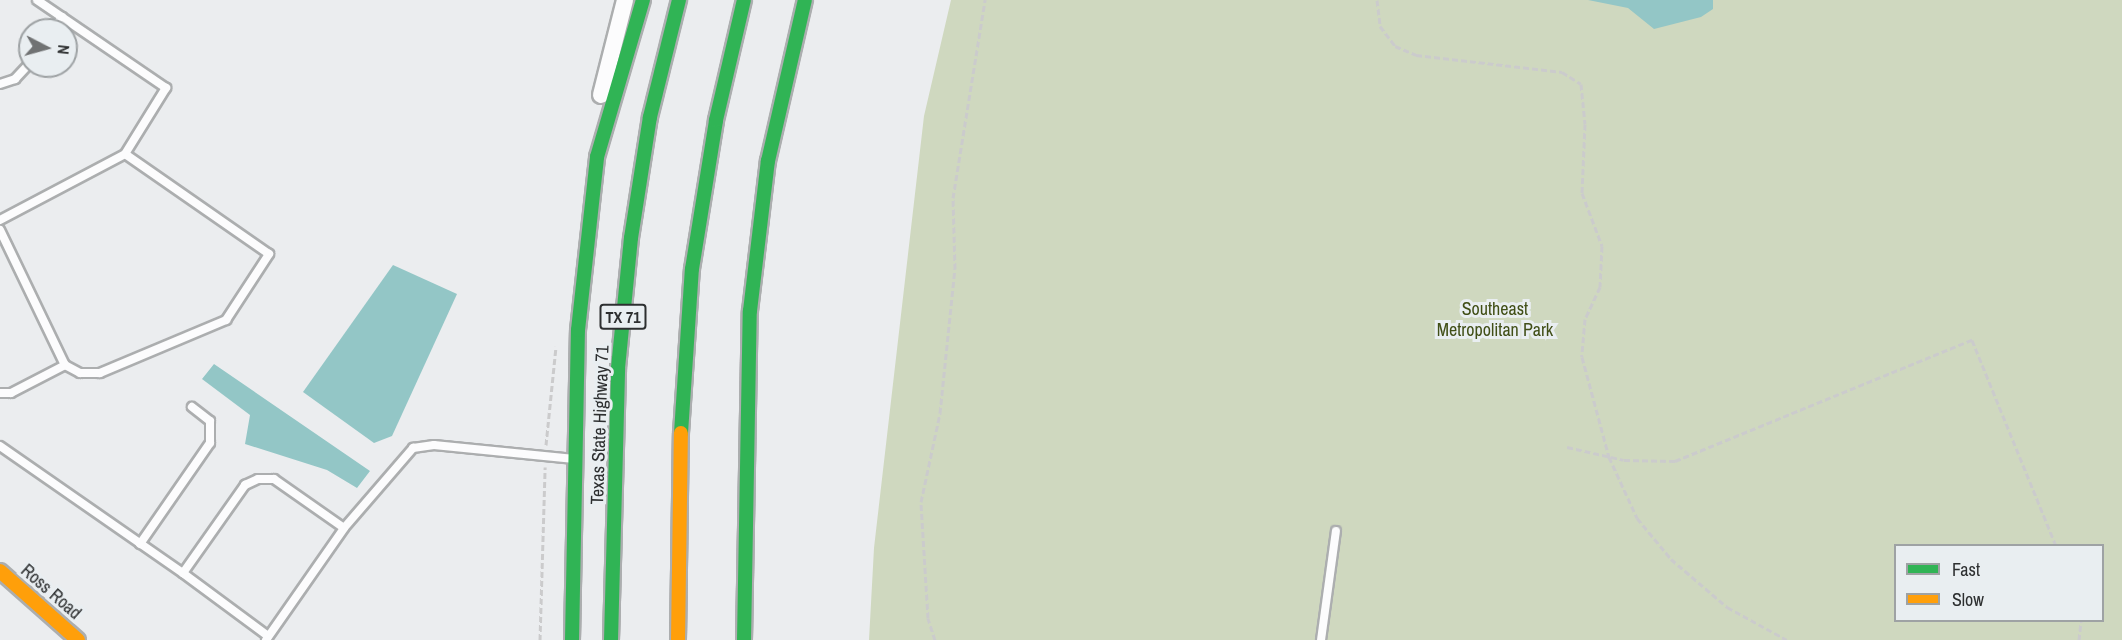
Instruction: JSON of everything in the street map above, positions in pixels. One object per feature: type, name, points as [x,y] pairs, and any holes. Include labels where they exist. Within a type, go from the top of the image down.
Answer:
[{"type":"main road","points":[[572,640],[578,330],[597,157],[643,0]]},
{"type":"main road","name":"Texas State Highway 71","points":[[611,640],[618,368],[631,238],[650,117],[679,0]]},
{"type":"main road","points":[[678,640],[682,378],[692,268],[716,120],[744,0]]},
{"type":"main road","points":[[744,640],[750,311],[768,161],[805,0]]},
{"type":"main road","name":"Ross Road","points":[[0,571],[78,640]]},
{"type":"street","points":[[597,157],[604,80],[625,0]]},
{"type":"lane","points":[[0,220],[125,154],[166,88],[37,0]]},
{"type":"lane","points":[[0,84],[18,76]]},
{"type":"lane","points":[[0,230],[65,365],[80,373],[100,373],[226,320],[269,254],[125,154]]},
{"type":"lane","points":[[0,393],[11,393],[65,365]]},
{"type":"lane","points":[[140,544],[210,443],[210,421],[192,407]]},
{"type":"lane","points":[[0,446],[183,573],[267,638],[344,528],[413,448],[434,444],[576,460]]},
{"type":"lane","points":[[183,573],[245,485],[258,479],[274,479],[344,528]]},
{"type":"lane","points":[[1321,640],[1336,531]]},
{"type":"path","points":[[935,640],[928,618],[921,502],[940,413],[955,269],[953,198],[985,0]]},
{"type":"path","points":[[1377,0],[1380,26],[1395,46],[1416,55],[1562,72],[1581,84],[1585,124],[1582,193],[1602,246],[1600,287],[1585,319],[1582,357],[1609,457],[1637,518],[1671,559],[1727,607],[1787,640]]},
{"type":"path","points":[[1567,447],[1609,457],[1675,461],[1972,340],[2055,544]]},
{"type":"path","points":[[2079,640],[2081,622]]},
{"type":"green space","name":"Southeast Metropolitan Park","points":[[951,0],[2122,0],[2122,640],[869,640],[874,548],[924,116]]},
{"type":"water","points":[[1588,0],[1713,0],[1713,9],[1701,17],[1654,29],[1628,8]]},
{"type":"water","points":[[393,265],[457,294],[392,436],[374,443],[303,392]]},
{"type":"water","points":[[214,364],[370,471],[357,488],[327,470],[245,444],[250,415],[202,379]]},
{"type":"traffic: fast","points":[[597,157],[643,0]]},
{"type":"traffic: fast","points":[[611,640],[618,368],[631,238],[650,117],[679,0]]},
{"type":"traffic: fast","points":[[681,433],[692,269],[716,120],[744,0]]},
{"type":"traffic: fast","points":[[744,640],[750,311],[768,161],[805,0]]},
{"type":"traffic: fast","points":[[572,640],[578,330],[597,157]]},
{"type":"traffic: slow","points":[[678,640],[681,433]]},
{"type":"traffic: slow","points":[[0,571],[78,640]]}]
